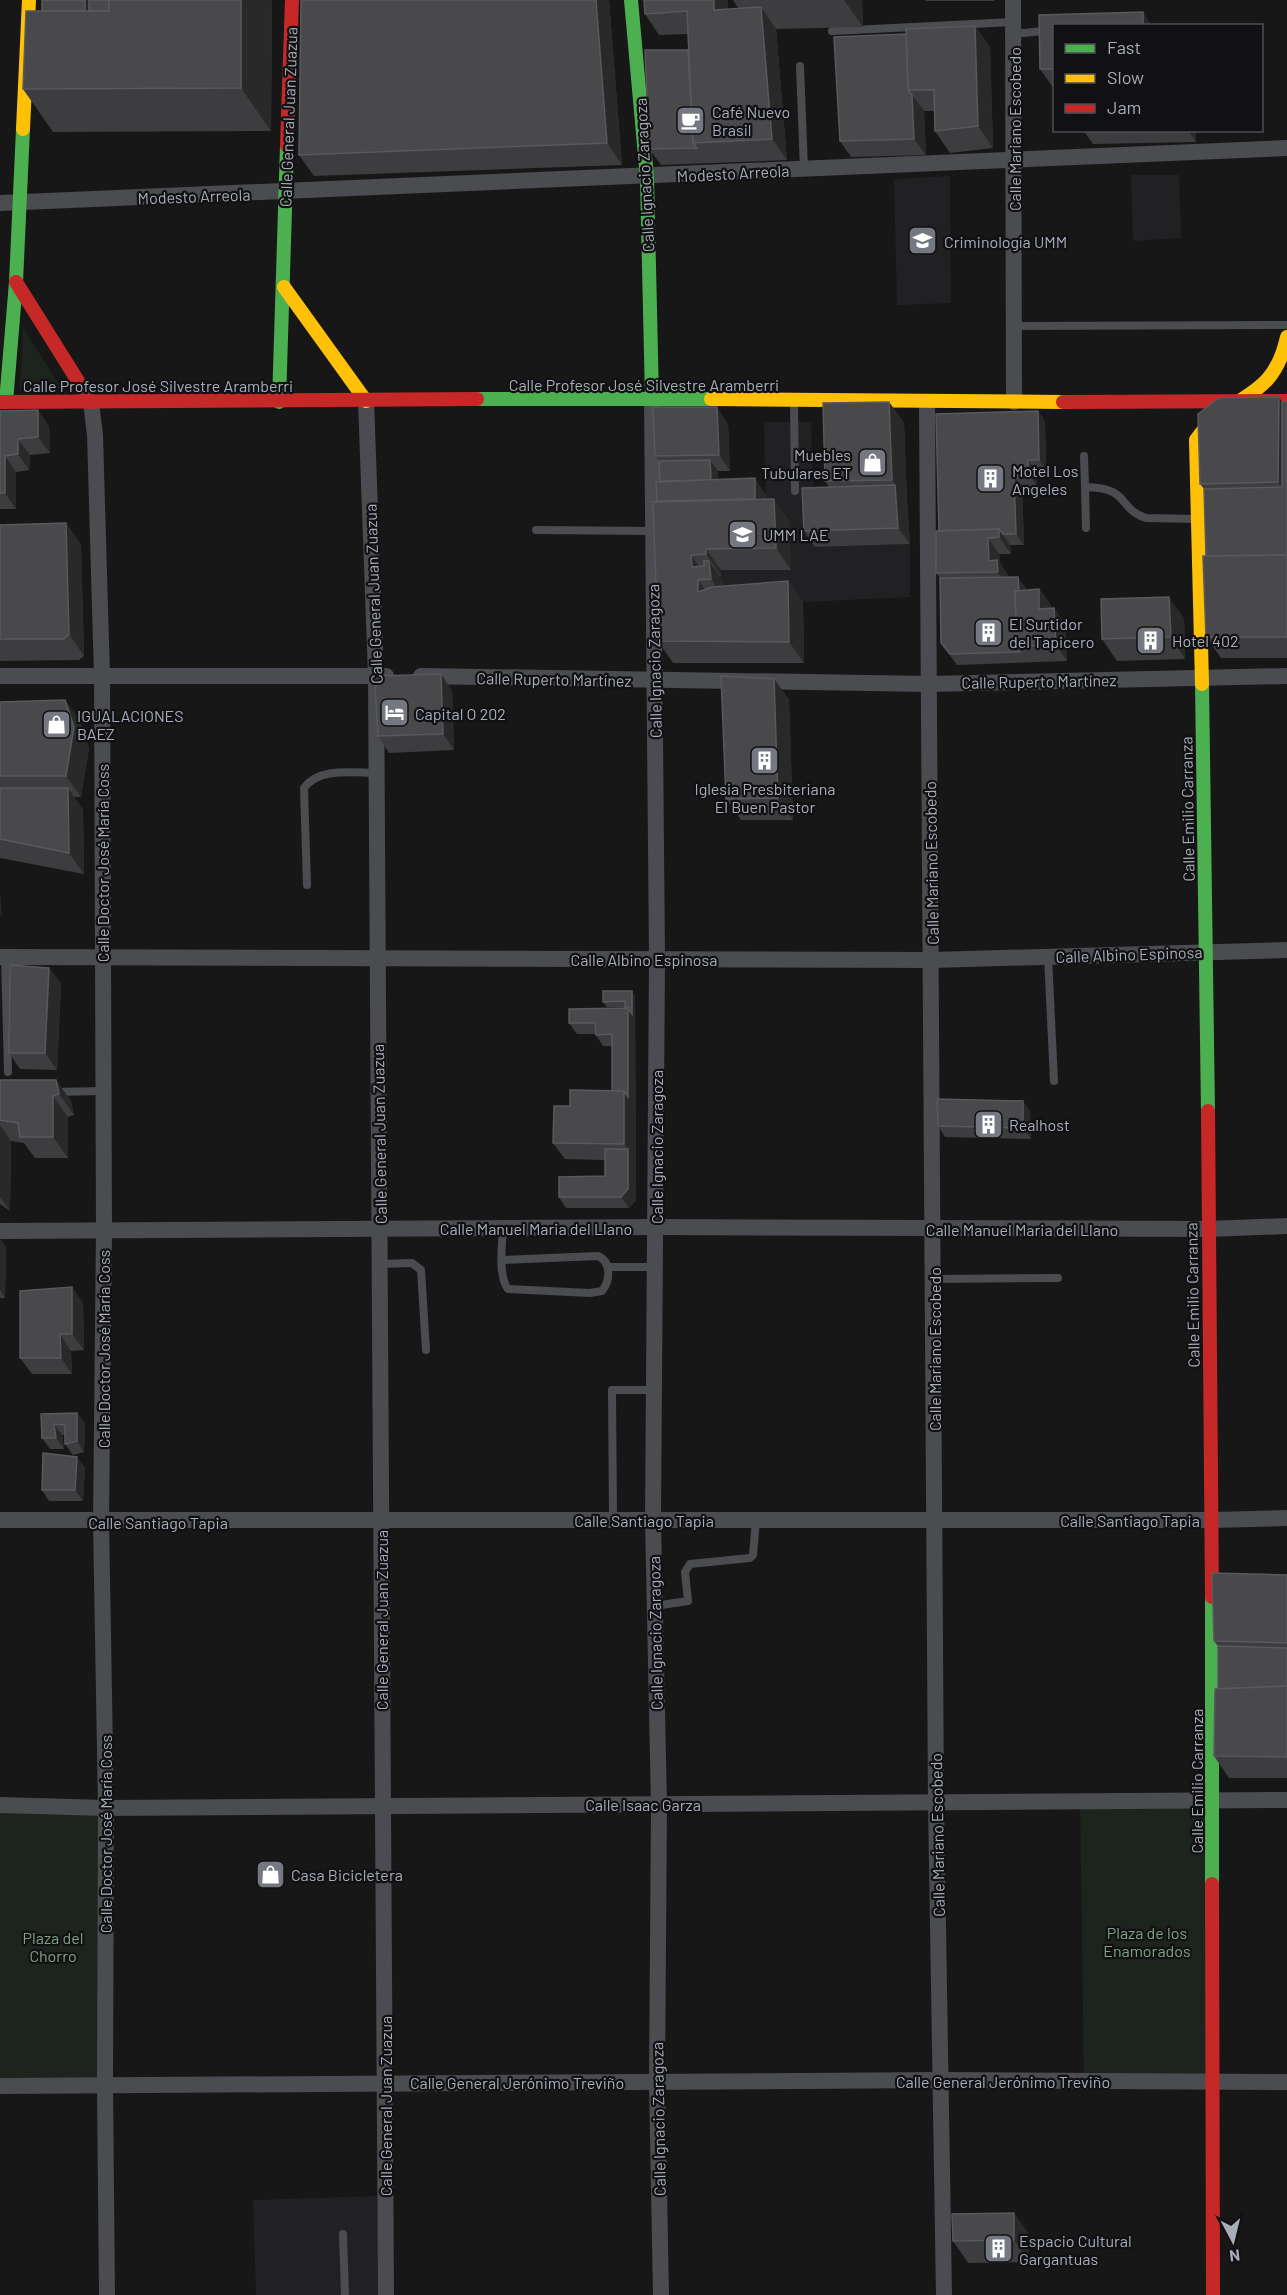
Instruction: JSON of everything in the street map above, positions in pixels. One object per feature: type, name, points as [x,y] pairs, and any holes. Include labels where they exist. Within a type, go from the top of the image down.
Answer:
[{"type":"street","points":[[3,402],[16,282],[29,0]]},
{"type":"street","name":"Calle General Juan Zuazua","points":[[279,402],[292,0]]},
{"type":"street","name":"Calle Ignacio Zaragoza","points":[[631,0],[647,178],[652,398],[657,959],[653,1520],[658,1804],[657,2082],[661,2295]]},
{"type":"street","name":"Calle Mariano Escobedo","points":[[1013,0],[1014,402]]},
{"type":"street","name":"Modesto Arreola","points":[[0,203],[647,178],[1287,148]]},
{"type":"street","points":[[16,282],[91,402]]},
{"type":"street","points":[[284,287],[366,401]]},
{"type":"street","name":"Calle Emilio Carranza","points":[[1213,2295],[1212,1520],[1207,952],[1196,440],[1203,427],[1216,415],[1244,401],[1279,371],[1285,357],[1287,337]]},
{"type":"street","name":"Calle Profesor José Silvestre Aramberri","points":[[3,402],[652,398],[927,403],[1287,401]]},
{"type":"street","name":"Calle General Juan Zuazua","points":[[366,401],[376,675],[376,958],[381,1264],[381,1806],[386,2295]]},
{"type":"street","name":"Calle Doctor José María Coss","points":[[91,402],[95,435],[102,676],[104,1230],[101,1522],[106,1808],[107,2295]]},
{"type":"street","name":"Calle Mariano Escobedo","points":[[927,403],[936,1802],[944,2295]]},
{"type":"street","name":"Calle Ruperto Martínez","points":[[0,676],[376,675],[929,684],[1287,675]]},
{"type":"street","name":"Calle Albino Espinosa","points":[[3,957],[932,960],[1287,950]]},
{"type":"street","name":"Calle Manuel Maria del Llano","points":[[0,1231],[655,1227],[934,1230],[1208,1229],[1287,1226]]},
{"type":"street","name":"Calle Santiago Tapia","points":[[0,1520],[101,1522],[1287,1518]]},
{"type":"street","name":"Calle Isaac Garza","points":[[0,1805],[106,1808],[1287,1800]]},
{"type":"street","name":"Calle General Jerónimo Treviño","points":[[0,2086],[942,2080],[1287,2082]]},
{"type":"lane","points":[[832,31],[1013,28],[1053,30]]},
{"type":"lane","points":[[800,66],[804,170]]},
{"type":"lane","points":[[1013,326],[1287,325]]},
{"type":"lane","points":[[794,401],[795,491]]},
{"type":"lane","points":[[1084,456],[1086,528]]},
{"type":"lane","points":[[1085,488],[1110,489],[1120,496],[1137,516],[1198,519]]},
{"type":"lane","points":[[536,530],[653,531]]},
{"type":"lane","points":[[307,885],[304,788],[311,778],[326,774],[376,773]]},
{"type":"lane","points":[[3,957],[8,1072]]},
{"type":"lane","points":[[1048,957],[1054,1081]]},
{"type":"lane","points":[[43,1093],[102,1091]]},
{"type":"lane","points":[[502,1228],[503,1260],[505,1284],[515,1290],[598,1292],[607,1284],[608,1267],[602,1257],[593,1255],[503,1260]]},
{"type":"lane","points":[[381,1264],[412,1263],[423,1275],[426,1350]]},
{"type":"lane","points":[[608,1267],[656,1267]]},
{"type":"lane","points":[[934,1279],[1058,1278]]},
{"type":"lane","points":[[613,1520],[612,1390],[655,1390]]},
{"type":"lane","points":[[654,1606],[688,1601],[685,1572],[690,1564],[745,1561],[750,1558],[753,1555],[756,1520]]},
{"type":"lane","points":[[343,2234],[345,2295]]},
{"type":"shaded area","points":[[1131,175],[1179,175],[1181,238],[1133,241]]},
{"type":"shaded area","name":"Criminología UMM","points":[[950,176],[951,303],[897,305],[894,179]]},
{"type":"shaded area","name":"UMM LAE","points":[[764,422],[811,422],[815,547],[910,544],[910,597],[803,602],[804,663],[673,663],[668,523],[766,516]]},
{"type":"shaded area","points":[[377,2196],[380,2295],[256,2295],[253,2200]]},
{"type":"green space","points":[[23,328],[64,392],[20,389]]},
{"type":"green space","name":"Plaza de los Enamorados","points":[[1080,1800],[1212,1802],[1212,2082],[1084,2081]]},
{"type":"green space","name":"Plaza del Chorro","points":[[0,1805],[106,1808],[105,2085],[0,2086]]},
{"type":"building","points":[[42,0],[85,0],[85,11],[42,11]]},
{"type":"building","points":[[89,0],[109,0],[109,11],[89,11]]},
{"type":"building","points":[[109,0],[241,0],[241,88],[23,89],[26,11],[109,11]]},
{"type":"building","points":[[301,0],[596,0],[607,143],[299,155]]},
{"type":"building","points":[[644,0],[714,0],[714,10],[761,7],[772,139],[693,143],[687,11],[645,14]]},
{"type":"building","points":[[1143,12],[1143,24],[1053,24],[1053,69],[1040,69],[1039,15]]},
{"type":"building","points":[[975,26],[978,126],[935,131],[934,90],[908,90],[906,29]]},
{"type":"building","points":[[906,34],[908,90],[912,95],[914,139],[840,141],[834,37]]},
{"type":"building","points":[[645,50],[688,50],[693,143],[697,148],[649,149]]},
{"type":"building","points":[[1279,397],[1278,482],[1200,484],[1198,414],[1219,398]]},
{"type":"building","points":[[889,402],[892,480],[825,481],[823,403]]},
{"type":"building","points":[[1282,402],[1287,402],[1287,555],[1206,556],[1204,489],[1282,487]]},
{"type":"building","points":[[653,407],[717,407],[719,455],[655,456]]},
{"type":"building","points":[[38,410],[38,437],[18,439],[18,454],[5,456],[5,493],[0,493],[0,411]]},
{"type":"building","name":"Motel Los Angeles","points":[[1038,411],[1039,460],[1028,460],[1029,475],[1014,476],[1016,534],[1003,534],[999,529],[939,531],[936,414]]},
{"type":"building","points":[[710,460],[711,480],[660,481],[659,461]]},
{"type":"building","points":[[755,478],[755,499],[657,501],[656,482]]},
{"type":"building","points":[[895,485],[898,528],[804,531],[802,488]]},
{"type":"building","points":[[774,499],[776,548],[706,549],[706,554],[691,555],[692,567],[704,566],[704,561],[709,561],[711,579],[698,580],[698,592],[712,587],[788,581],[789,642],[658,641],[653,502]]},
{"type":"building","points":[[66,523],[69,634],[64,639],[0,639],[0,525]]},
{"type":"building","points":[[999,529],[999,537],[988,538],[989,561],[997,560],[998,572],[936,573],[936,531]]},
{"type":"building","points":[[1287,555],[1287,637],[1206,637],[1203,556]]},
{"type":"building","points":[[1018,577],[1019,591],[1015,591],[1017,646],[1020,652],[950,654],[941,643],[940,578]]},
{"type":"building","points":[[1039,589],[1039,609],[1054,608],[1056,645],[1017,646],[1015,591]]},
{"type":"building","points":[[1169,597],[1171,637],[1102,639],[1101,599]]},
{"type":"building","points":[[441,674],[443,734],[378,736],[375,685],[379,685],[379,676]]},
{"type":"building","name":"Iglesia Presbiteriana El Buen Pastor","points":[[721,676],[774,679],[778,798],[726,799]]},
{"type":"building","points":[[65,700],[74,727],[66,776],[0,776],[0,702]]},
{"type":"building","points":[[0,788],[68,788],[69,853],[0,839]]},
{"type":"building","points":[[10,965],[49,968],[45,1053],[9,1053]]},
{"type":"building","points":[[603,991],[632,991],[632,1014],[628,1008],[625,1009],[625,1001],[603,1002]]},
{"type":"building","points":[[628,1008],[628,1097],[624,1091],[612,1091],[612,1034],[596,1035],[595,1023],[569,1023],[569,1009]]},
{"type":"building","points":[[0,1080],[56,1080],[59,1094],[53,1096],[53,1137],[20,1137],[18,1123],[0,1120]]},
{"type":"building","points":[[570,1090],[624,1091],[624,1144],[553,1143],[554,1106],[570,1106]]},
{"type":"building","points":[[937,1099],[1023,1101],[1023,1128],[938,1126]]},
{"type":"building","points":[[605,1149],[628,1149],[628,1189],[621,1197],[559,1197],[559,1177],[605,1176]]},
{"type":"building","points":[[72,1287],[72,1334],[60,1334],[61,1358],[20,1358],[20,1291]]},
{"type":"building","points":[[77,1413],[77,1441],[65,1444],[65,1425],[54,1424],[56,1438],[42,1438],[41,1414]]},
{"type":"building","points":[[43,1453],[77,1457],[75,1490],[42,1490]]},
{"type":"building","points":[[1212,1573],[1287,1575],[1287,1643],[1214,1641]]},
{"type":"building","points":[[1218,1646],[1287,1648],[1287,1686],[1218,1689]]},
{"type":"building","points":[[1287,1686],[1287,1757],[1214,1756],[1215,1689]]},
{"type":"building","points":[[1014,2213],[1014,2240],[953,2241],[952,2214]]},
{"type":"traffic: fast","points":[[631,0],[647,178],[652,398]]},
{"type":"traffic: fast","points":[[6,402],[16,282],[23,129]]},
{"type":"traffic: fast","points":[[279,402],[287,146]]},
{"type":"traffic: fast","points":[[477,399],[711,399]]},
{"type":"traffic: fast","points":[[1202,684],[1208,1111]]},
{"type":"traffic: fast","points":[[1212,1597],[1212,1884]]},
{"type":"traffic: slow","points":[[23,129],[29,0]]},
{"type":"traffic: slow","points":[[284,287],[366,401]]},
{"type":"traffic: slow","points":[[1202,684],[1196,440],[1222,412],[1261,386],[1271,375],[1280,359],[1287,337]]},
{"type":"traffic: slow","points":[[711,399],[1063,402]]},
{"type":"traffic: jam","points":[[287,146],[292,0]]},
{"type":"traffic: jam","points":[[16,282],[91,402]]},
{"type":"traffic: jam","points":[[0,402],[477,399]]},
{"type":"traffic: jam","points":[[1063,402],[1287,401]]},
{"type":"traffic: jam","points":[[1208,1111],[1212,1597]]},
{"type":"traffic: jam","points":[[1212,1884],[1213,2295]]},
{"type":"place","name":"Café Nuevo Brasil","points":[[691,120]]},
{"type":"place","name":"Criminología UMM","points":[[923,241]]},
{"type":"place","name":"Muebles Tubulares ET","points":[[872,463]]},
{"type":"place","name":"Motel Los Angeles","points":[[991,479]]},
{"type":"place","name":"UMM LAE","points":[[742,534]]},
{"type":"place","name":"El Surtidor del Tapicero","points":[[988,632]]},
{"type":"place","name":"Hotel 402","points":[[1151,640]]},
{"type":"place","name":"Capital O 202","points":[[394,713]]},
{"type":"place","name":"IGUALACIONES BAEZ","points":[[56,724]]},
{"type":"place","name":"Iglesia Presbiteriana El Buen Pastor","points":[[765,760]]},
{"type":"place","name":"Realhost","points":[[988,1124]]},
{"type":"place","name":"Casa Bicicletera","points":[[270,1874]]},
{"type":"place","name":"Espacio Cultural Gargantuas","points":[[998,2249]]}]
